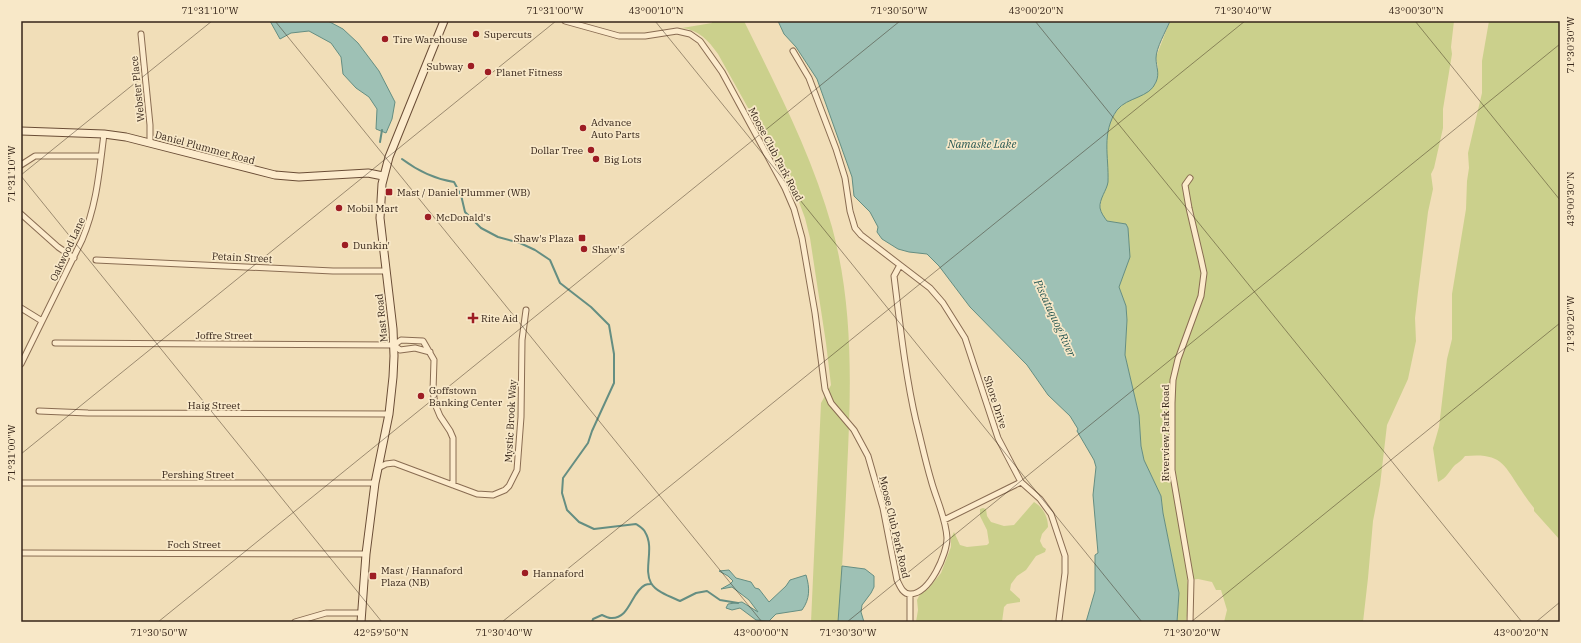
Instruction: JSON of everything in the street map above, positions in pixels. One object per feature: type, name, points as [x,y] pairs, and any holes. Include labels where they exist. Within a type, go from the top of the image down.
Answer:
[{"type":"main road","name":"Mast Road","points":[[361,622],[366,554],[375,482],[389,414],[393,377],[394,345],[380,218],[383,176],[394,144],[444,21]]},
{"type":"main road","name":"Daniel Plummer Road","points":[[21,131],[104,134],[150,142],[276,175],[299,177],[368,173],[383,176]]},
{"type":"street","name":"Moose Club Park Road","points":[[565,21],[619,36],[645,36],[677,32],[690,34],[703,44],[722,72],[785,188],[794,209],[802,238],[816,320],[825,389],[831,403],[854,430],[868,456],[883,508],[897,580],[903,590],[910,594]]},
{"type":"street","name":"Webster Place","points":[[141,34],[150,124],[150,142]]},
{"type":"street","points":[[793,51],[809,78],[836,149],[845,178],[854,228],[900,265],[894,276],[909,391],[931,479],[944,520],[946,544],[940,564],[927,584],[919,591],[910,594],[910,622]]},
{"type":"street","name":"Oakwood Lane","points":[[21,364],[74,258],[93,212],[99,181],[104,134]]},
{"type":"street","points":[[21,165],[35,156],[101,156]]},
{"type":"street","name":"Riverview Park Road","points":[[1190,178],[1185,185],[1204,274],[1200,296],[1178,359],[1173,380],[1171,448],[1173,485],[1191,580],[1190,622]]},
{"type":"street","points":[[21,214],[58,247],[74,258]]},
{"type":"street","name":"Petain Street","points":[[96,260],[333,272],[386,271]]},
{"type":"street","name":"Shore Drive","points":[[900,265],[923,281],[930,288],[943,303],[965,338],[971,352],[993,426],[1021,482]]},
{"type":"street","points":[[21,308],[42,321]]},
{"type":"street","name":"Mystic Brook Way","points":[[378,468],[386,464],[394,463],[477,494],[493,494],[504,490],[509,486],[516,475],[521,417],[522,340],[526,310]]},
{"type":"street","points":[[430,352],[415,348],[400,350],[394,345],[401,340],[423,341],[430,352],[434,360],[433,391],[435,404],[453,438],[453,485]]},
{"type":"street","name":"Joffre Street","points":[[55,343],[394,345]]},
{"type":"street","name":"Haig Street","points":[[38,411],[88,413],[389,414]]},
{"type":"street","name":"Pershing Street","points":[[21,483],[375,482]]},
{"type":"street","points":[[944,520],[1021,482],[1033,491],[1047,508],[1055,524],[1066,563],[1059,620]]},
{"type":"street","name":"Foch Street","points":[[21,553],[366,554]]},
{"type":"street","points":[[295,622],[326,613],[362,613]]},
{"type":"green space","points":[[712,21],[744,21],[804,148],[824,200],[839,257],[847,318],[850,380],[845,510],[838,622],[811,622],[821,403],[831,385],[810,238],[805,218],[796,194],[718,54],[703,36],[688,29],[682,28],[712,23]]},
{"type":"green space","points":[[1170,21],[1454,21],[1451,47],[1452,54],[1443,109],[1443,128],[1434,168],[1431,174],[1433,189],[1428,212],[1415,318],[1416,341],[1408,379],[1387,425],[1380,485],[1373,521],[1363,622],[1224,622],[1227,610],[1221,590],[1216,590],[1212,582],[1198,579],[1187,580],[1190,596],[1186,622],[1177,622],[1179,593],[1161,496],[1144,460],[1141,446],[1139,415],[1125,355],[1127,320],[1126,306],[1119,287],[1130,257],[1128,228],[1125,224],[1107,221],[1100,209],[1107,134],[1111,120],[1118,109],[1126,102],[1151,89],[1156,83],[1158,68],[1156,57]]},
{"type":"green space","points":[[1489,21],[1560,21],[1560,540],[1534,511],[1534,508],[1510,473],[1500,462],[1494,458],[1486,456],[1465,456],[1446,476],[1438,482],[1433,448],[1439,427],[1447,359],[1452,339],[1452,294],[1466,209],[1469,168],[1468,153],[1482,93],[1482,61]]},
{"type":"green space","points":[[1034,502],[1042,509],[1047,520],[1048,527],[1042,534],[1040,541],[1046,549],[1045,552],[1036,556],[1026,570],[1017,576],[1011,584],[1010,590],[1020,599],[1020,602],[1007,604],[1004,607],[1002,622],[916,622],[918,610],[917,600],[920,594],[928,589],[941,573],[951,547],[951,538],[954,532],[960,545],[967,547],[987,545],[989,543],[987,530],[980,516],[980,509],[986,509],[987,516],[991,522],[1004,526],[1014,525]]},
{"type":"water","points":[[270,21],[328,21],[343,29],[358,43],[379,71],[395,102],[392,119],[386,133],[376,129],[377,109],[369,97],[356,88],[343,74],[341,57],[331,43],[309,31],[291,33],[280,39]]},
{"type":"water","name":"Namaske Lake","points":[[778,21],[1170,21],[1156,54],[1158,76],[1156,82],[1149,91],[1121,106],[1117,110],[1109,127],[1107,136],[1108,182],[1100,208],[1107,221],[1126,224],[1128,228],[1130,257],[1119,287],[1126,306],[1127,320],[1125,355],[1139,415],[1141,446],[1144,460],[1161,496],[1179,593],[1177,622],[1086,622],[1095,591],[1095,555],[1098,553],[1093,495],[1096,467],[1094,460],[1070,416],[1048,395],[1027,365],[970,307],[939,266],[927,254],[898,249],[882,239],[877,232],[878,227],[870,212],[854,196],[852,177],[817,79],[796,47],[784,34]]},
{"type":"water","points":[[842,566],[865,569],[874,576],[874,587],[862,605],[861,612],[864,622],[838,622]]},
{"type":"water","points":[[729,570],[736,578],[751,582],[755,588],[759,589],[769,602],[786,586],[790,580],[806,575],[809,589],[807,602],[802,610],[776,614],[769,621],[756,620],[740,608],[732,610],[726,608],[728,604],[742,602],[758,612],[749,600],[732,587],[721,589],[733,581],[719,571]]},
{"type":"waterway","points":[[380,142],[382,130]]},
{"type":"waterway","points":[[402,159],[426,174],[454,182],[461,195],[465,212],[481,228],[498,237],[520,243],[535,250],[550,260],[560,283],[591,307],[609,325],[614,354],[614,383],[588,443],[563,478],[562,493],[567,510],[579,522],[594,529],[636,524],[643,529],[648,538],[649,545],[649,577],[653,586],[664,594],[680,601],[696,593],[707,591],[720,600],[738,603]]},
{"type":"waterway","points":[[592,622],[593,619],[602,615],[611,618],[622,614],[640,588],[651,584]]},
{"type":"place","name":"Supercuts","points":[[476,34]]},
{"type":"place","name":"Tire Warehouse","points":[[385,39]]},
{"type":"place","name":"Subway","points":[[471,66]]},
{"type":"place","name":"Planet Fitness","points":[[488,72]]},
{"type":"place","name":"Advance Auto Parts","points":[[583,128]]},
{"type":"place","name":"Dollar Tree","points":[[591,150]]},
{"type":"place","name":"Big Lots","points":[[596,159]]},
{"type":"place","name":"Mast / Daniel Plummer (WB)","points":[[389,192]]},
{"type":"place","name":"Mobil Mart","points":[[339,208]]},
{"type":"place","name":"McDonald's","points":[[428,217]]},
{"type":"place","name":"Shaw's Plaza","points":[[582,238]]},
{"type":"place","name":"Dunkin'","points":[[345,245]]},
{"type":"place","name":"Shaw's","points":[[584,249]]},
{"type":"place","name":"Rite Aid","points":[[473,318]]},
{"type":"place","name":"Goffstown Banking Center","points":[[421,396]]},
{"type":"place","name":"Hannaford","points":[[525,573]]},
{"type":"place","name":"Mast / Hannaford Plaza (NB)","points":[[373,576]]},
{"type":"water label","name":"Piscataquog River","points":[[1055,318]]}]
